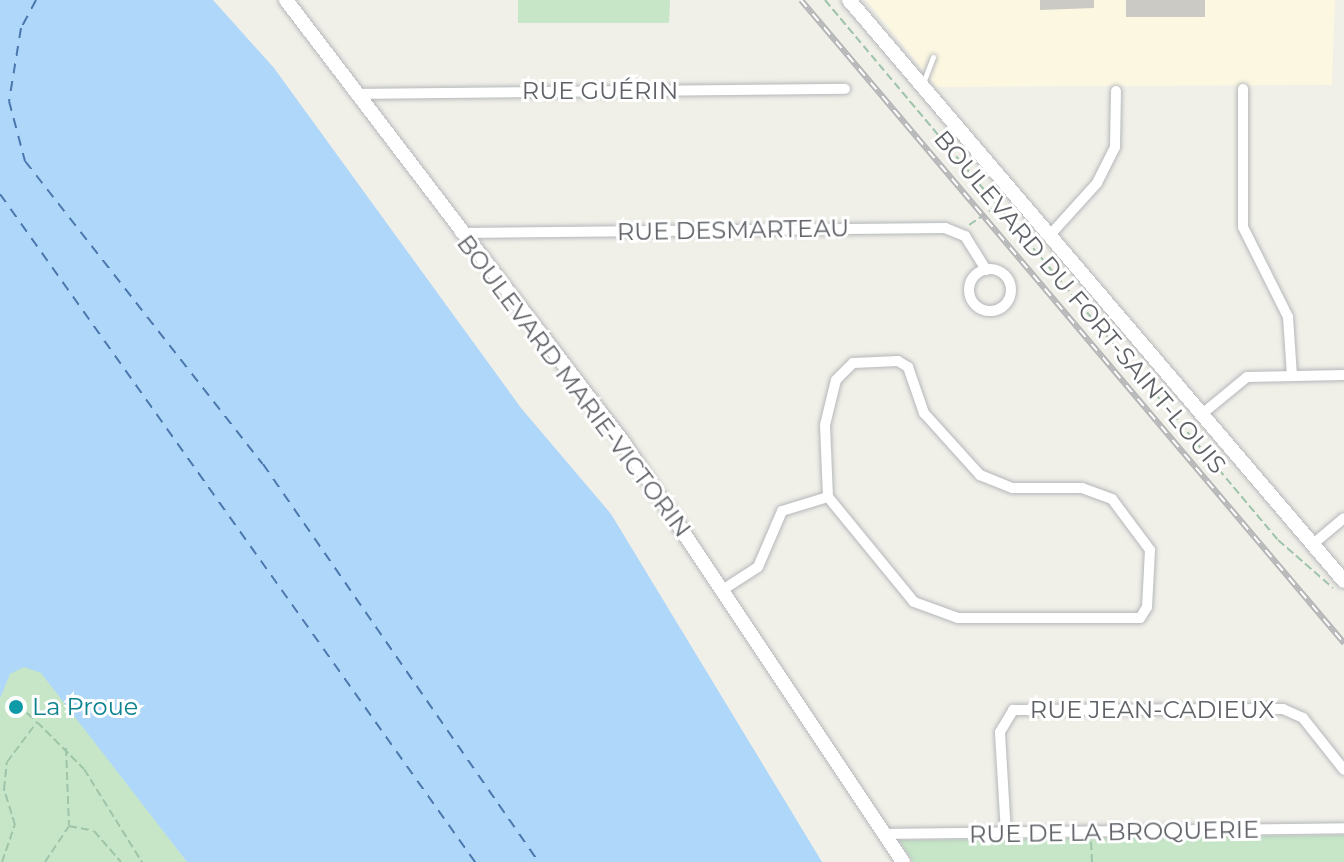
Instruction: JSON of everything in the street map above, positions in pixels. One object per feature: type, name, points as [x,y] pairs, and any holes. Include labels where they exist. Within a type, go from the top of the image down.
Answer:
[{"type":"street","name":"BOULEVARD MARIE-VICTORIN","points":[[286,0],[458,233],[623,442],[724,589],[903,862]]},
{"type":"street","name":"BOULEVARD DU FORT-SAINT-LOUIS","points":[[849,0],[1344,581]]},
{"type":"street","name":"RUE GUÉRIN","points":[[355,94],[845,89]]},
{"type":"street","points":[[1243,89],[1243,227],[1288,317],[1292,376]]},
{"type":"street","points":[[1050,235],[1097,183],[1115,147],[1116,91]]},
{"type":"street","points":[[956,230],[986,270],[1010,282],[1008,302],[997,310],[977,307],[970,295],[971,282],[986,270]]},
{"type":"street","name":"RUE DESMARTEAU","points":[[458,233],[956,230]]},
{"type":"street","points":[[898,361],[908,367],[924,413],[980,475],[1013,488],[1082,488],[1112,499],[1150,550],[1147,607],[1131,623],[935,613],[914,602],[828,497],[825,425],[836,380],[853,363],[898,361]]},
{"type":"street","points":[[1202,414],[1247,377],[1344,375]]},
{"type":"street","points":[[724,589],[758,567],[782,511],[828,497]]},
{"type":"street","points":[[1313,544],[1344,518]]},
{"type":"street","name":"RUE JEAN-CADIEUX","points":[[1006,834],[1000,732],[1013,710],[1283,709],[1303,718],[1344,770]]},
{"type":"street","name":"RUE DE LA BROQUERIE","points":[[885,834],[1344,828]]},
{"type":"lane","points":[[923,84],[933,57]]},
{"type":"path","name":"BOULEVARD DU FORT-SAINT-LOUIS","points":[[825,0],[1278,540],[1324,585],[1344,593]]},
{"type":"path","points":[[956,230],[998,206],[1012,194]]},
{"type":"path","points":[[18,705],[66,748],[142,862]]},
{"type":"path","points":[[2,862],[15,825],[4,789],[7,762],[37,722]]},
{"type":"path","points":[[45,862],[69,826],[66,748]]},
{"type":"path","points":[[69,826],[94,831],[121,862]]},
{"type":"path","points":[[1091,832],[1092,862]]},
{"type":"shaded area","points":[[866,0],[1335,0],[1332,85],[937,87]]},
{"type":"green space","points":[[518,0],[670,0],[669,23],[518,23]]},
{"type":"green space","points":[[0,567],[142,803],[187,862],[0,862]]},
{"type":"green space","points":[[1344,835],[1344,862],[913,862],[899,840]]},
{"type":"water","points":[[0,0],[213,0],[274,68],[521,408],[611,514],[822,862],[187,862],[41,673],[24,667],[10,674],[0,698]]},
{"type":"building","points":[[1040,0],[1094,0],[1094,8],[1040,10]]},
{"type":"building","points":[[1126,0],[1205,0],[1205,17],[1126,17]]},
{"type":"ferry route","points":[[36,0],[21,28],[9,101],[25,161],[263,464],[539,862]]},
{"type":"ferry route","points":[[0,194],[475,862]]},
{"type":"railway","points":[[801,0],[1344,643]]},
{"type":"place","name":"La Proue","points":[[16,707]]}]
